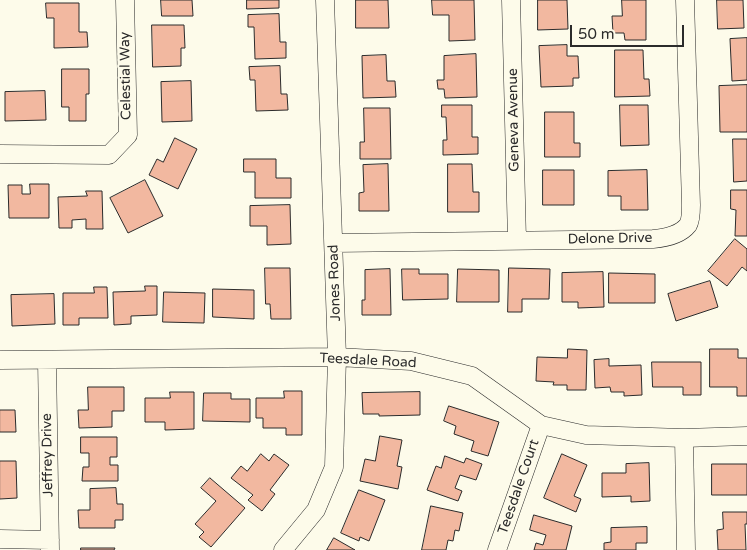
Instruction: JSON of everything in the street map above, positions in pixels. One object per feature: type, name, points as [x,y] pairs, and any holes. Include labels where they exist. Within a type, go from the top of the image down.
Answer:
[{"type":"street","name":"Celestial Way","points":[[0,154],[109,155],[128,135],[124,0]]},
{"type":"street","name":"Jones Road","points":[[283,550],[316,510],[334,467],[337,357],[325,0]]},
{"type":"street","name":"Geneva Avenue","points":[[511,0],[517,240]]},
{"type":"street","name":"Delone Drive","points":[[334,243],[653,239],[668,237],[688,225],[691,205],[685,0]]},
{"type":"street","name":"Teesdale Road","points":[[0,360],[337,357],[412,361],[472,376],[541,425],[586,434],[684,438],[747,436]]},
{"type":"street","name":"Jeffrey Drive","points":[[47,360],[50,545]]},
{"type":"street","name":"Teesdale Court","points":[[497,550],[541,425]]},
{"type":"street","points":[[684,438],[686,550]]},
{"type":"street","points":[[0,539],[50,545]]},
{"type":"building","points":[[161,0],[192,0],[193,16],[162,16]]},
{"type":"building","points":[[247,0],[279,0],[279,8],[247,9]]},
{"type":"building","points":[[356,0],[388,0],[389,28],[356,28]]},
{"type":"building","points":[[432,0],[474,0],[475,40],[449,41],[449,15],[433,15]]},
{"type":"building","points":[[538,0],[567,0],[568,29],[538,30]]},
{"type":"building","points":[[622,0],[646,0],[646,40],[625,40],[624,33],[613,33],[612,16],[622,16]]},
{"type":"building","points":[[717,0],[743,0],[744,28],[718,29]]},
{"type":"building","points":[[46,3],[79,3],[79,32],[87,32],[88,47],[54,48],[54,18],[47,18]]},
{"type":"building","points":[[279,14],[280,42],[286,42],[286,58],[255,59],[254,27],[248,27],[248,15]]},
{"type":"building","points":[[152,25],[184,25],[185,48],[181,48],[181,66],[153,67]]},
{"type":"building","points":[[747,38],[747,80],[732,81],[730,39]]},
{"type":"building","points":[[567,45],[567,56],[578,56],[579,78],[573,78],[573,86],[541,87],[539,46]]},
{"type":"building","points":[[615,50],[643,50],[644,79],[649,79],[650,96],[615,97]]},
{"type":"building","points":[[476,54],[477,97],[445,98],[444,89],[438,89],[437,80],[444,80],[444,56]]},
{"type":"building","points":[[386,55],[387,81],[395,81],[396,97],[363,98],[362,56]]},
{"type":"building","points":[[280,66],[281,94],[287,94],[288,110],[256,111],[255,80],[250,80],[249,67]]},
{"type":"building","points":[[62,69],[89,69],[89,94],[86,94],[86,121],[69,121],[69,107],[62,107]]},
{"type":"building","points":[[191,81],[192,121],[162,122],[161,82]]},
{"type":"building","points":[[747,85],[747,132],[720,132],[719,86]]},
{"type":"building","points":[[45,91],[46,120],[5,121],[5,92]]},
{"type":"building","points":[[442,105],[472,105],[472,137],[478,137],[478,154],[443,155],[443,140],[447,140],[446,117],[442,117]]},
{"type":"building","points":[[620,105],[648,105],[649,145],[621,146]]},
{"type":"building","points":[[364,108],[390,108],[391,159],[360,159],[360,142],[364,142]]},
{"type":"building","points":[[545,112],[574,112],[574,143],[580,143],[580,157],[545,157]]},
{"type":"building","points":[[175,138],[197,149],[178,189],[149,175],[157,159],[163,162]]},
{"type":"building","points":[[733,139],[747,139],[747,181],[734,182]]},
{"type":"building","points":[[244,159],[276,159],[276,178],[291,178],[291,198],[255,198],[255,172],[244,172]]},
{"type":"building","points":[[388,164],[389,211],[359,211],[359,193],[364,192],[363,165]]},
{"type":"building","points":[[448,164],[472,164],[473,192],[479,192],[479,212],[448,212]]},
{"type":"building","points":[[543,170],[574,170],[574,205],[543,205]]},
{"type":"building","points":[[647,170],[648,210],[621,210],[621,196],[608,196],[608,171]]},
{"type":"building","points":[[145,180],[163,216],[128,233],[110,198]]},
{"type":"building","points":[[30,184],[49,184],[49,218],[9,218],[8,185],[22,185],[22,194],[30,194]]},
{"type":"building","points":[[731,190],[747,190],[747,236],[735,236],[736,210],[731,209]]},
{"type":"building","points":[[86,191],[102,191],[103,229],[86,229],[86,219],[72,220],[72,228],[59,228],[58,197],[87,196]]},
{"type":"building","points":[[290,205],[291,244],[267,245],[267,226],[250,226],[250,206]]},
{"type":"building","points":[[735,239],[747,249],[747,271],[742,267],[727,286],[708,271]]},
{"type":"building","points":[[265,268],[290,268],[291,319],[271,319],[270,304],[266,304]]},
{"type":"building","points":[[509,268],[550,269],[549,299],[522,299],[522,312],[508,312]]},
{"type":"building","points":[[390,269],[391,315],[362,315],[362,300],[365,300],[365,270]]},
{"type":"building","points":[[402,269],[419,269],[419,274],[448,274],[448,299],[403,300]]},
{"type":"building","points":[[458,269],[499,270],[499,302],[457,302]]},
{"type":"building","points":[[603,272],[604,307],[578,308],[578,302],[562,302],[562,273]]},
{"type":"building","points":[[609,273],[655,274],[655,303],[609,303]]},
{"type":"building","points":[[710,281],[718,307],[676,321],[668,294]]},
{"type":"building","points":[[145,286],[157,286],[157,315],[131,316],[131,324],[114,325],[113,292],[145,291]]},
{"type":"building","points":[[94,287],[107,287],[108,318],[79,318],[79,325],[63,325],[63,293],[94,293]]},
{"type":"building","points":[[213,289],[254,290],[254,319],[213,317]]},
{"type":"building","points":[[164,292],[205,293],[204,323],[163,322]]},
{"type":"building","points":[[54,294],[55,324],[12,326],[11,295]]},
{"type":"building","points":[[568,349],[587,350],[586,390],[567,390],[567,385],[553,385],[554,382],[536,381],[537,357],[567,358]]},
{"type":"building","points":[[710,349],[738,349],[738,358],[747,358],[747,396],[737,396],[737,387],[710,387]]},
{"type":"building","points":[[609,359],[609,366],[641,365],[642,395],[624,396],[624,392],[611,392],[610,387],[595,388],[594,360]]},
{"type":"building","points":[[652,362],[701,362],[701,395],[683,395],[683,387],[653,387]]},
{"type":"building","points":[[88,387],[124,387],[124,411],[112,411],[112,427],[79,428],[78,410],[88,410]]},
{"type":"building","points":[[284,391],[302,391],[302,435],[286,435],[286,428],[263,428],[263,418],[256,418],[256,398],[284,398]]},
{"type":"building","points":[[170,392],[194,392],[194,429],[165,430],[165,422],[145,422],[145,398],[170,398]]},
{"type":"building","points":[[420,392],[420,415],[379,416],[379,414],[363,414],[362,393]]},
{"type":"building","points":[[204,393],[231,393],[231,399],[250,399],[250,422],[203,421]]},
{"type":"building","points":[[449,406],[499,422],[488,456],[471,451],[474,441],[454,434],[456,426],[444,421]]},
{"type":"building","points":[[0,410],[15,410],[16,432],[0,432]]},
{"type":"building","points":[[380,436],[402,440],[397,466],[402,467],[398,489],[360,481],[365,459],[375,461]]},
{"type":"building","points":[[81,437],[117,437],[117,457],[110,457],[110,465],[118,465],[118,481],[82,481],[83,467],[89,467],[89,453],[81,453]]},
{"type":"building","points":[[261,454],[269,461],[274,454],[289,465],[270,490],[275,494],[262,511],[248,500],[253,495],[231,478],[241,466],[247,471]]},
{"type":"building","points":[[562,454],[587,465],[574,496],[581,499],[576,512],[544,498]]},
{"type":"building","points":[[445,456],[464,463],[466,458],[482,464],[476,480],[460,475],[455,488],[462,491],[458,501],[427,490],[436,466],[441,468]]},
{"type":"building","points":[[0,461],[16,461],[17,498],[0,499]]},
{"type":"building","points":[[649,463],[650,501],[631,502],[631,496],[602,497],[602,473],[626,473],[626,464]]},
{"type":"building","points":[[712,464],[747,464],[747,495],[712,495]]},
{"type":"building","points":[[210,478],[245,508],[211,547],[199,537],[204,532],[195,524],[216,501],[201,488]]},
{"type":"building","points":[[116,488],[117,504],[123,504],[123,520],[115,520],[115,528],[79,528],[78,510],[90,510],[90,489]]},
{"type":"building","points":[[359,490],[385,500],[369,541],[360,537],[359,541],[341,533]]},
{"type":"building","points":[[431,506],[463,513],[459,531],[455,530],[453,541],[448,540],[446,550],[422,550]]},
{"type":"building","points":[[723,512],[747,512],[747,524],[745,524],[746,550],[718,550],[717,530],[723,529]]},
{"type":"building","points":[[534,515],[572,526],[566,550],[534,550],[536,543],[543,545],[546,535],[530,530]]},
{"type":"building","points":[[647,527],[647,543],[636,543],[636,550],[604,550],[604,543],[611,542],[611,528]]},
{"type":"building","points":[[334,538],[355,550],[327,550]]},
{"type":"building","points":[[81,548],[115,548],[114,550],[81,550]]}]
